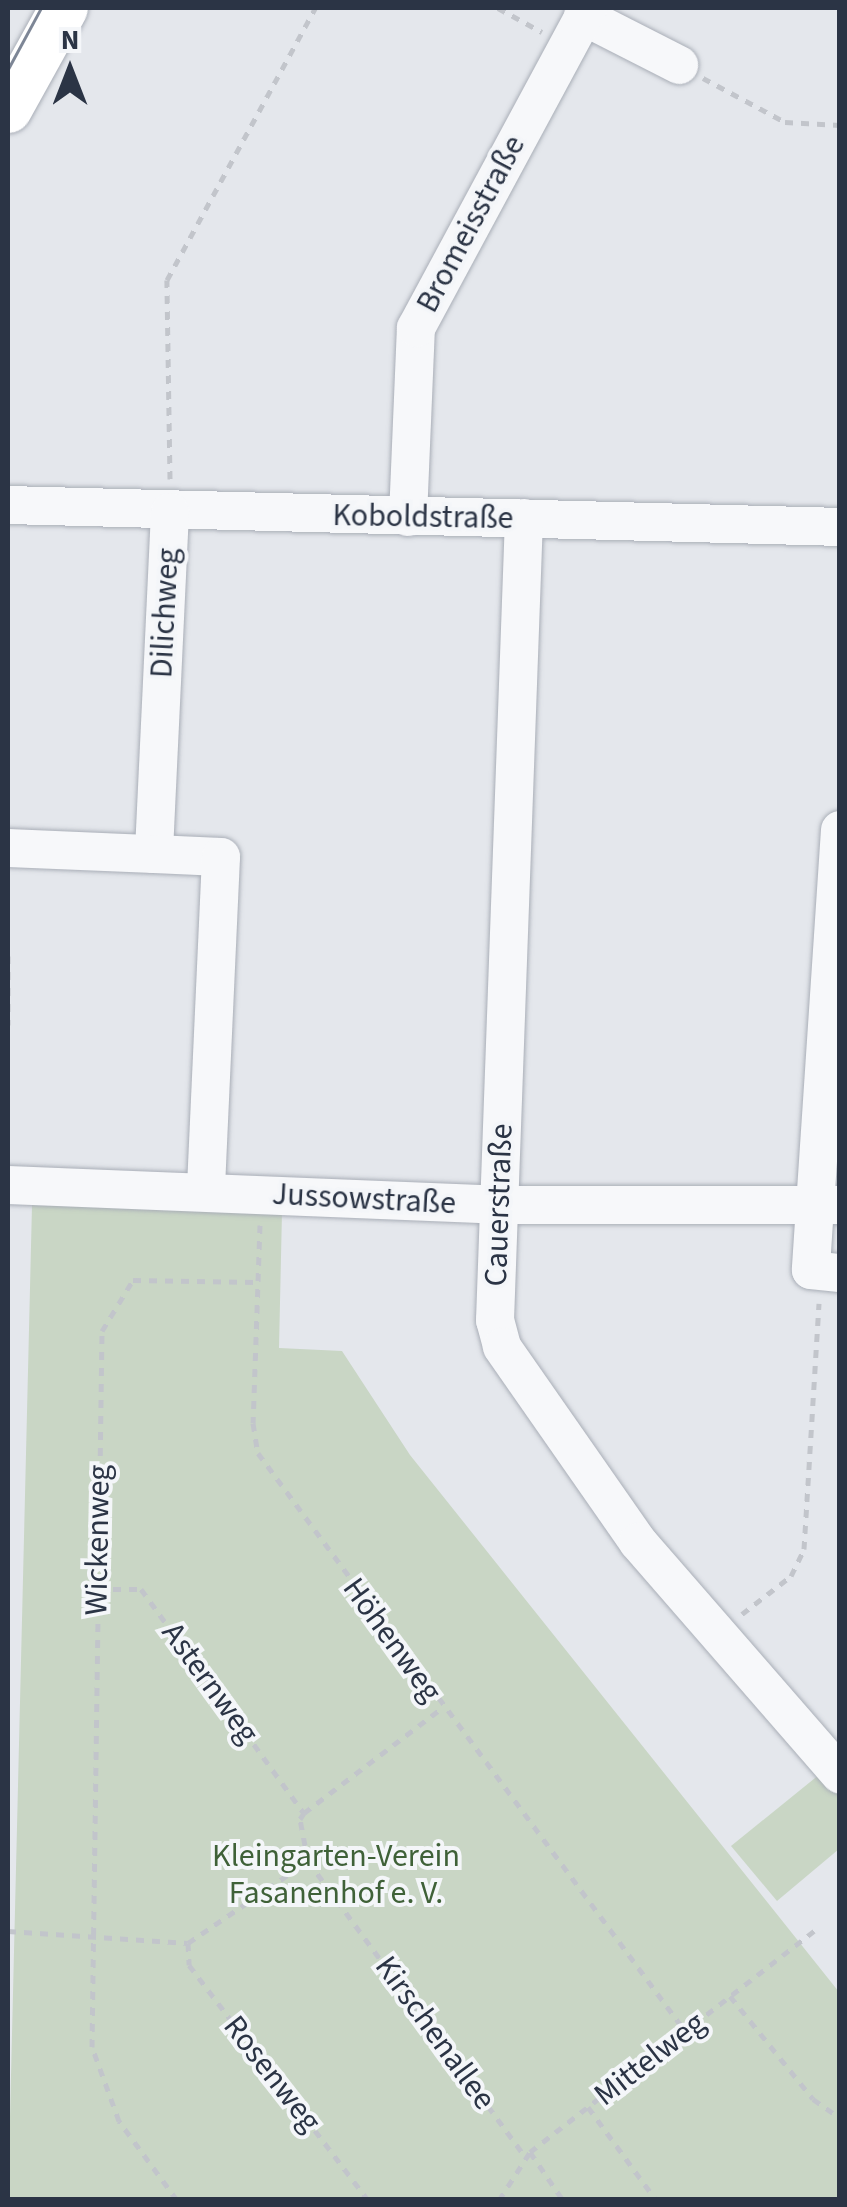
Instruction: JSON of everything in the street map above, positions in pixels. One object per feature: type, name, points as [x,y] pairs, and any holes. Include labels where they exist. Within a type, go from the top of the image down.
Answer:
[{"type":"main road","points":[[8,109],[64,8]]},
{"type":"street","points":[[579,23],[678,64]]},
{"type":"street","name":"Bromeisstraße","points":[[408,517],[416,328],[579,23]]},
{"type":"street","name":"Koboldstraße","points":[[8,506],[840,528]]},
{"type":"street","name":"Dilichweg","points":[[154,854],[170,512]]},
{"type":"street","name":"Cauerstraße","points":[[524,518],[495,1320],[502,1347],[638,1542],[840,1774]]},
{"type":"street","points":[[830,1272],[811,1270],[827,1202],[840,830]]},
{"type":"street","points":[[8,848],[221,857],[206,1192]]},
{"type":"street","name":"Jussowstraße","points":[[8,1185],[498,1205],[827,1202]]},
{"type":"path","name":"Dilichweg","points":[[170,512],[167,280],[316,8]]},
{"type":"path","points":[[498,8],[579,23]]},
{"type":"path","points":[[678,64],[785,122],[840,125]]},
{"type":"path","points":[[8,956],[8,1025]]},
{"type":"path","name":"Höhenweg","points":[[261,1194],[253,1423],[258,1453],[442,1708],[686,2031]]},
{"type":"path","points":[[716,1634],[791,1576],[804,1548],[830,1272]]},
{"type":"path","name":"Wickenweg","points":[[177,2200],[119,2121],[100,2081],[89,2012],[102,1331],[133,1280],[258,1282]]},
{"type":"path","name":"Asternweg","points":[[98,1589],[141,1589],[304,1813]]},
{"type":"path","points":[[8,1931],[188,1944],[308,1861],[300,1819],[304,1813],[442,1708]]},
{"type":"path","name":"Kirschenallee","points":[[308,1861],[563,2200]]},
{"type":"path","name":"Mittelweg","points":[[498,2200],[528,2154],[814,1931]]},
{"type":"path","name":"Rosenweg","points":[[188,1944],[189,1965],[368,2200]]},
{"type":"path","points":[[730,1996],[813,2099],[840,2118]]},
{"type":"path","points":[[588,2107],[656,2200]]},
{"type":"green space","name":"Kleingarten-Verein Fasanenhof e. V.","points":[[32,1205],[282,1212],[279,1348],[342,1351],[410,1455],[839,1992],[839,2199],[8,2200]]},
{"type":"green space","points":[[820,1774],[839,1795],[839,1849],[777,1901],[731,1846]]},
{"type":"tram line","points":[[8,69],[41,8]]}]
